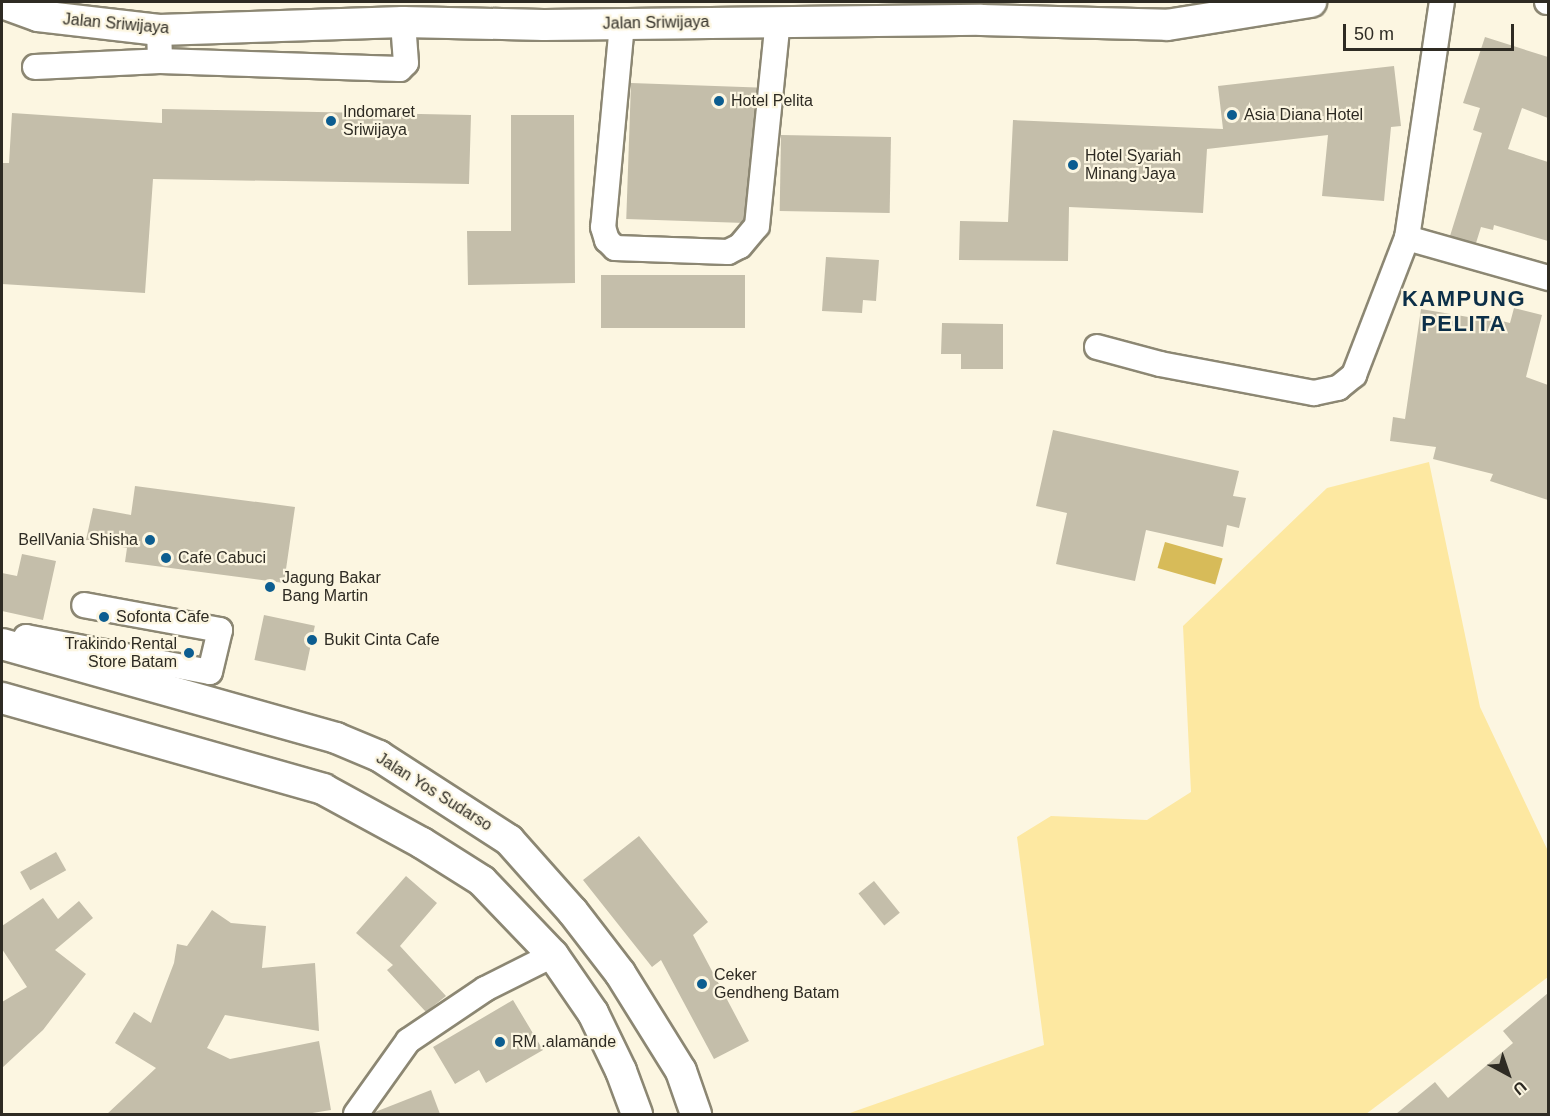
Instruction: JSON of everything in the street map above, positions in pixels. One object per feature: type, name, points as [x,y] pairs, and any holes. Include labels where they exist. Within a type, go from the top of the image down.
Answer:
[{"type":"main road","name":"Jalan Sriwijaya","points":[[2,3],[38,16],[159,30],[403,22],[544,13],[622,24],[1064,12],[1167,25],[1311,2]]},
{"type":"main road","name":"Jalan Yos Sudarso","points":[[13,647],[336,738],[379,756],[509,840],[573,912],[620,973],[681,1071],[696,1114]]},
{"type":"main road","points":[[2,698],[323,789],[422,843],[482,881],[553,955],[593,1013],[621,1071],[637,1114]]},
{"type":"street","points":[[1097,347],[1160,364],[1314,393],[1338,388],[1354,375],[1407,238],[1442,2]]},
{"type":"street","points":[[622,24],[603,227],[607,240],[615,248],[728,252],[740,246],[757,226],[778,21]]},
{"type":"street","points":[[35,67],[160,61],[400,69],[406,63],[403,22]]},
{"type":"street","points":[[272,65],[274,26]]},
{"type":"street","points":[[159,30],[160,61]]},
{"type":"street","points":[[1407,238],[1548,278]]},
{"type":"street","points":[[13,647],[26,637],[210,672],[220,630],[84,605]]},
{"type":"street","points":[[356,1114],[408,1041],[486,989],[553,955]]},
{"type":"shaded area","points":[[1429,462],[1480,707],[1548,851],[1548,977],[1366,1114],[847,1114],[1044,1045],[1017,837],[1051,816],[1147,820],[1191,792],[1183,626],[1327,488]]},
{"type":"shaded area","points":[[1165,542],[1223,559],[1215,584],[1158,568]]},
{"type":"building","points":[[1485,37],[1548,57],[1548,118],[1522,108],[1508,149],[1548,162],[1548,241],[1494,225],[1493,230],[1481,227],[1476,243],[1450,236],[1482,133],[1473,130],[1480,108],[1463,103]]},
{"type":"building","points":[[1394,66],[1401,126],[1391,127],[1384,201],[1322,196],[1328,135],[1207,149],[1203,213],[1069,207],[1068,261],[959,260],[960,221],[1008,222],[1013,120],[1223,129],[1218,86]]},
{"type":"building","points":[[631,83],[757,87],[752,223],[626,219]]},
{"type":"building","points":[[162,109],[471,115],[469,184],[153,179],[145,293],[2,284],[2,163],[9,163],[12,113],[162,123]]},
{"type":"building","points":[[511,115],[574,115],[575,283],[468,285],[467,231],[511,231]]},
{"type":"building","points":[[781,135],[891,137],[890,213],[780,211]]},
{"type":"building","points":[[826,257],[879,260],[876,301],[863,300],[862,313],[822,311]]},
{"type":"building","points":[[601,275],[745,275],[745,328],[601,328]]},
{"type":"building","points":[[1514,308],[1542,315],[1526,377],[1548,385],[1548,500],[1490,481],[1493,474],[1433,459],[1436,447],[1390,441],[1393,417],[1405,419],[1421,309],[1486,320],[1486,317],[1510,323]]},
{"type":"building","points":[[942,323],[1003,324],[1003,369],[961,369],[961,354],[941,354]]},
{"type":"building","points":[[1053,430],[1239,471],[1233,496],[1246,498],[1239,528],[1227,525],[1223,547],[1146,530],[1135,581],[1056,564],[1067,513],[1036,506]]},
{"type":"building","points":[[135,486],[295,507],[284,583],[125,562],[127,548],[86,540],[93,508],[131,515]]},
{"type":"building","points":[[22,554],[56,561],[43,620],[2,611],[2,573],[17,576]]},
{"type":"building","points":[[264,615],[315,626],[305,671],[254,660]]},
{"type":"building","points":[[639,836],[708,922],[693,935],[749,1041],[714,1059],[661,960],[652,967],[583,880]]},
{"type":"building","points":[[56,852],[66,870],[30,890],[20,872]]},
{"type":"building","points":[[406,876],[437,903],[400,946],[446,996],[426,1012],[387,970],[393,965],[356,933]]},
{"type":"building","points":[[874,881],[900,913],[884,925],[858,894]]},
{"type":"building","points":[[43,898],[58,919],[79,901],[93,918],[55,950],[86,974],[43,1030],[2,1068],[2,1002],[27,987],[2,949],[2,926]]},
{"type":"building","points":[[212,910],[231,923],[266,926],[262,968],[315,963],[319,1031],[225,1015],[207,1048],[230,1059],[319,1041],[331,1110],[306,1114],[107,1114],[156,1068],[115,1043],[134,1012],[151,1023],[174,963],[177,944],[187,946]]},
{"type":"building","points":[[1548,993],[1548,1114],[1396,1114],[1435,1082],[1448,1098],[1513,1043],[1503,1031]]},
{"type":"building","name":"RM .alamande","points":[[513,1000],[543,1050],[486,1083],[479,1070],[455,1084],[433,1047]]},
{"type":"building","points":[[431,1090],[440,1114],[373,1114],[375,1112]]},
{"type":"place","name":"Hotel Pelita","points":[[719,101]]},
{"type":"place","name":"Asia Diana Hotel","points":[[1232,115]]},
{"type":"place","name":"Indomaret Sriwijaya","points":[[331,121]]},
{"type":"place","name":"Hotel Syariah Minang Jaya","points":[[1073,165]]},
{"type":"place","name":"BellVania Shisha","points":[[150,540]]},
{"type":"place","name":"Cafe Cabuci","points":[[166,558]]},
{"type":"place","name":"Jagung Bakar Bang Martin","points":[[270,587]]},
{"type":"place","name":"Sofonta Cafe","points":[[104,617]]},
{"type":"place","name":"Bukit Cinta Cafe","points":[[312,640]]},
{"type":"place","name":"Trakindo Rental Store Batam","points":[[189,653]]},
{"type":"place","name":"Ceker Gendheng Batam","points":[[702,984]]},
{"type":"place","name":"RM .alamande","points":[[500,1042]]},
{"type":"district","name":"KAMPUNG PELITA","points":[[1464,310]]}]
